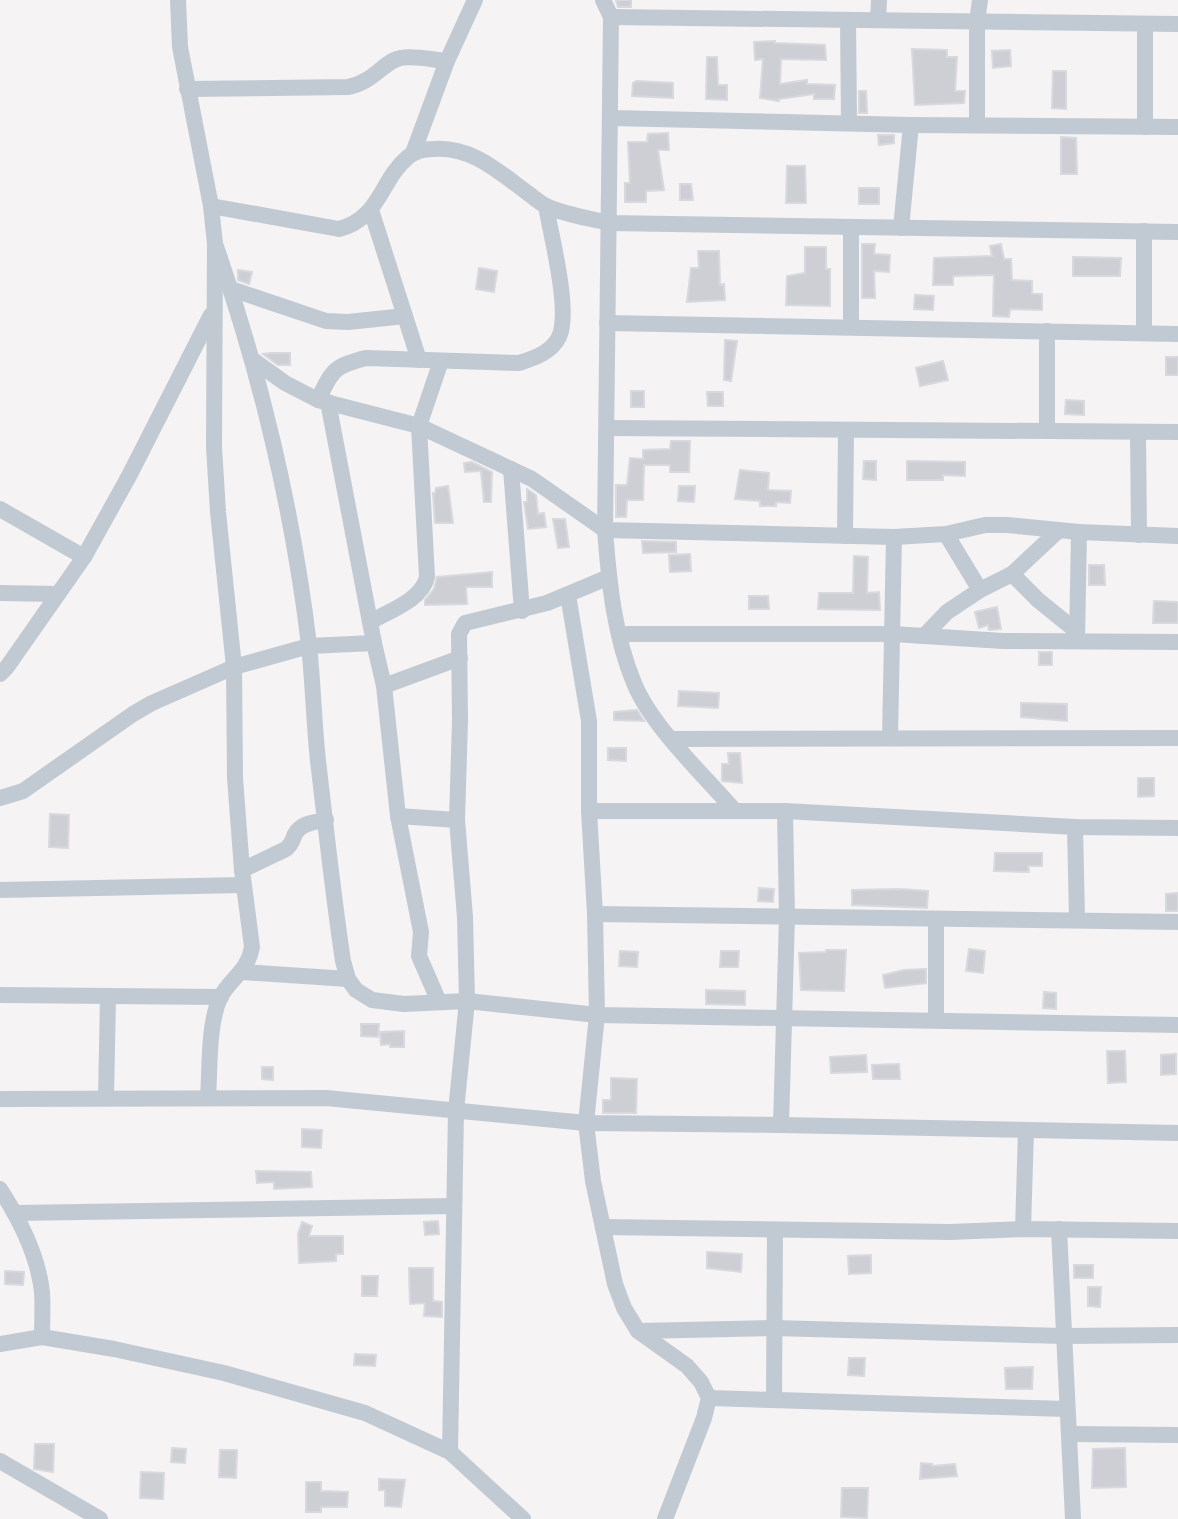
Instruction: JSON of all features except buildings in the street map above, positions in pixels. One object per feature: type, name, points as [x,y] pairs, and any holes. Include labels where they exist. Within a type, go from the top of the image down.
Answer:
[{"type":"street","points":[[178,0],[180,47],[211,206],[215,244],[214,447],[234,667],[236,778],[242,878],[252,947],[250,960],[221,997],[214,1019],[208,1098]]},
{"type":"street","points":[[413,153],[447,61],[475,0]]},
{"type":"street","points":[[603,0],[611,16],[605,530],[609,577],[619,634],[634,684],[651,713],[734,810]]},
{"type":"street","points":[[878,0],[878,20]]},
{"type":"street","points":[[977,125],[977,22],[980,0]]},
{"type":"street","points":[[611,16],[1178,24]]},
{"type":"street","points":[[848,20],[849,122]]},
{"type":"street","points":[[1145,24],[1145,127]]},
{"type":"street","points":[[187,89],[348,87],[360,85],[402,57],[447,61]]},
{"type":"street","points":[[610,118],[911,125],[1178,127]]},
{"type":"street","points":[[901,228],[911,125]]},
{"type":"street","points":[[211,206],[340,229],[361,220],[371,210],[404,160],[413,153],[440,148],[476,155],[545,206],[609,223],[1178,232]]},
{"type":"street","points":[[439,1002],[420,961],[421,932],[398,816],[384,686],[323,401],[328,378],[342,364],[366,358],[519,363],[543,355],[559,337],[564,312],[545,206]]},
{"type":"street","points":[[371,210],[419,360]]},
{"type":"street","points":[[851,227],[851,327]]},
{"type":"street","points":[[1144,231],[1144,333]]},
{"type":"street","points":[[215,244],[253,360],[289,523],[309,646],[318,762],[335,908],[343,961],[348,979],[356,990],[372,1000],[404,1004],[467,1001],[597,1015],[1178,1025]]},
{"type":"street","points":[[231,289],[326,321],[348,322],[405,316]]},
{"type":"street","points":[[0,674],[84,557],[214,310]]},
{"type":"street","points":[[607,323],[1178,334]]},
{"type":"street","points":[[1047,331],[1047,431]]},
{"type":"street","points":[[253,360],[285,383],[323,401],[419,426],[532,478],[605,530],[894,537],[946,534],[985,526],[1178,536]]},
{"type":"street","points":[[370,622],[419,594],[425,587],[427,577],[419,426],[441,361]]},
{"type":"street","points":[[607,428],[1178,432]]},
{"type":"street","points":[[845,536],[846,430]]},
{"type":"street","points":[[1138,432],[1139,535]]},
{"type":"street","points":[[511,468],[522,611]]},
{"type":"street","points":[[0,509],[84,557]]},
{"type":"street","points":[[924,636],[947,612],[979,590],[1012,574],[1058,531]]},
{"type":"street","points":[[1076,636],[1079,532]]},
{"type":"street","points":[[946,534],[979,590]]},
{"type":"street","points":[[890,738],[894,537]]},
{"type":"street","points":[[1012,574],[1076,636]]},
{"type":"street","points":[[450,1452],[456,1111],[467,1001],[457,820],[459,635],[466,624],[522,611],[609,577]]},
{"type":"street","points":[[0,593],[58,594]]},
{"type":"street","points":[[568,595],[589,721],[589,810],[597,1015],[586,1123],[593,1181],[615,1284],[624,1308],[638,1331],[687,1366],[701,1382],[709,1398],[704,1419],[665,1519]]},
{"type":"street","points":[[619,634],[893,634],[1003,641],[1076,636],[1178,642]]},
{"type":"street","points":[[0,798],[23,791],[152,703],[234,667],[309,646],[374,643]]},
{"type":"street","points":[[384,686],[460,658]]},
{"type":"street","points":[[672,739],[1178,738]]},
{"type":"street","points":[[589,810],[785,810],[1075,827],[1178,828]]},
{"type":"street","points":[[781,1125],[787,917],[785,810]]},
{"type":"street","points":[[398,816],[457,820]]},
{"type":"street","points":[[0,890],[242,878],[286,849],[306,824],[326,820]]},
{"type":"street","points":[[1075,827],[1077,919]]},
{"type":"street","points":[[595,914],[1178,922]]},
{"type":"street","points":[[936,919],[936,1020]]},
{"type":"street","points":[[242,972],[348,979]]},
{"type":"street","points":[[0,995],[221,997]]},
{"type":"street","points":[[106,1098],[108,996]]},
{"type":"street","points":[[0,1099],[326,1098],[586,1123],[1178,1133]]},
{"type":"street","points":[[1023,1228],[1026,1130]]},
{"type":"street","points":[[0,1189],[16,1213],[35,1258],[42,1293],[42,1337]]},
{"type":"street","points":[[16,1213],[454,1206]]},
{"type":"street","points":[[603,1227],[950,1232],[1023,1228],[1178,1231]]},
{"type":"street","points":[[1059,1229],[1073,1519]]},
{"type":"street","points":[[774,1400],[775,1230]]},
{"type":"street","points":[[638,1331],[774,1328],[1064,1336],[1178,1335]]},
{"type":"street","points":[[0,1345],[42,1337],[114,1349],[250,1380],[365,1413],[450,1452],[523,1519]]},
{"type":"street","points":[[709,1398],[1067,1409]]},
{"type":"street","points":[[1069,1434],[1178,1435]]},
{"type":"street","points":[[0,1461],[100,1519]]}]
